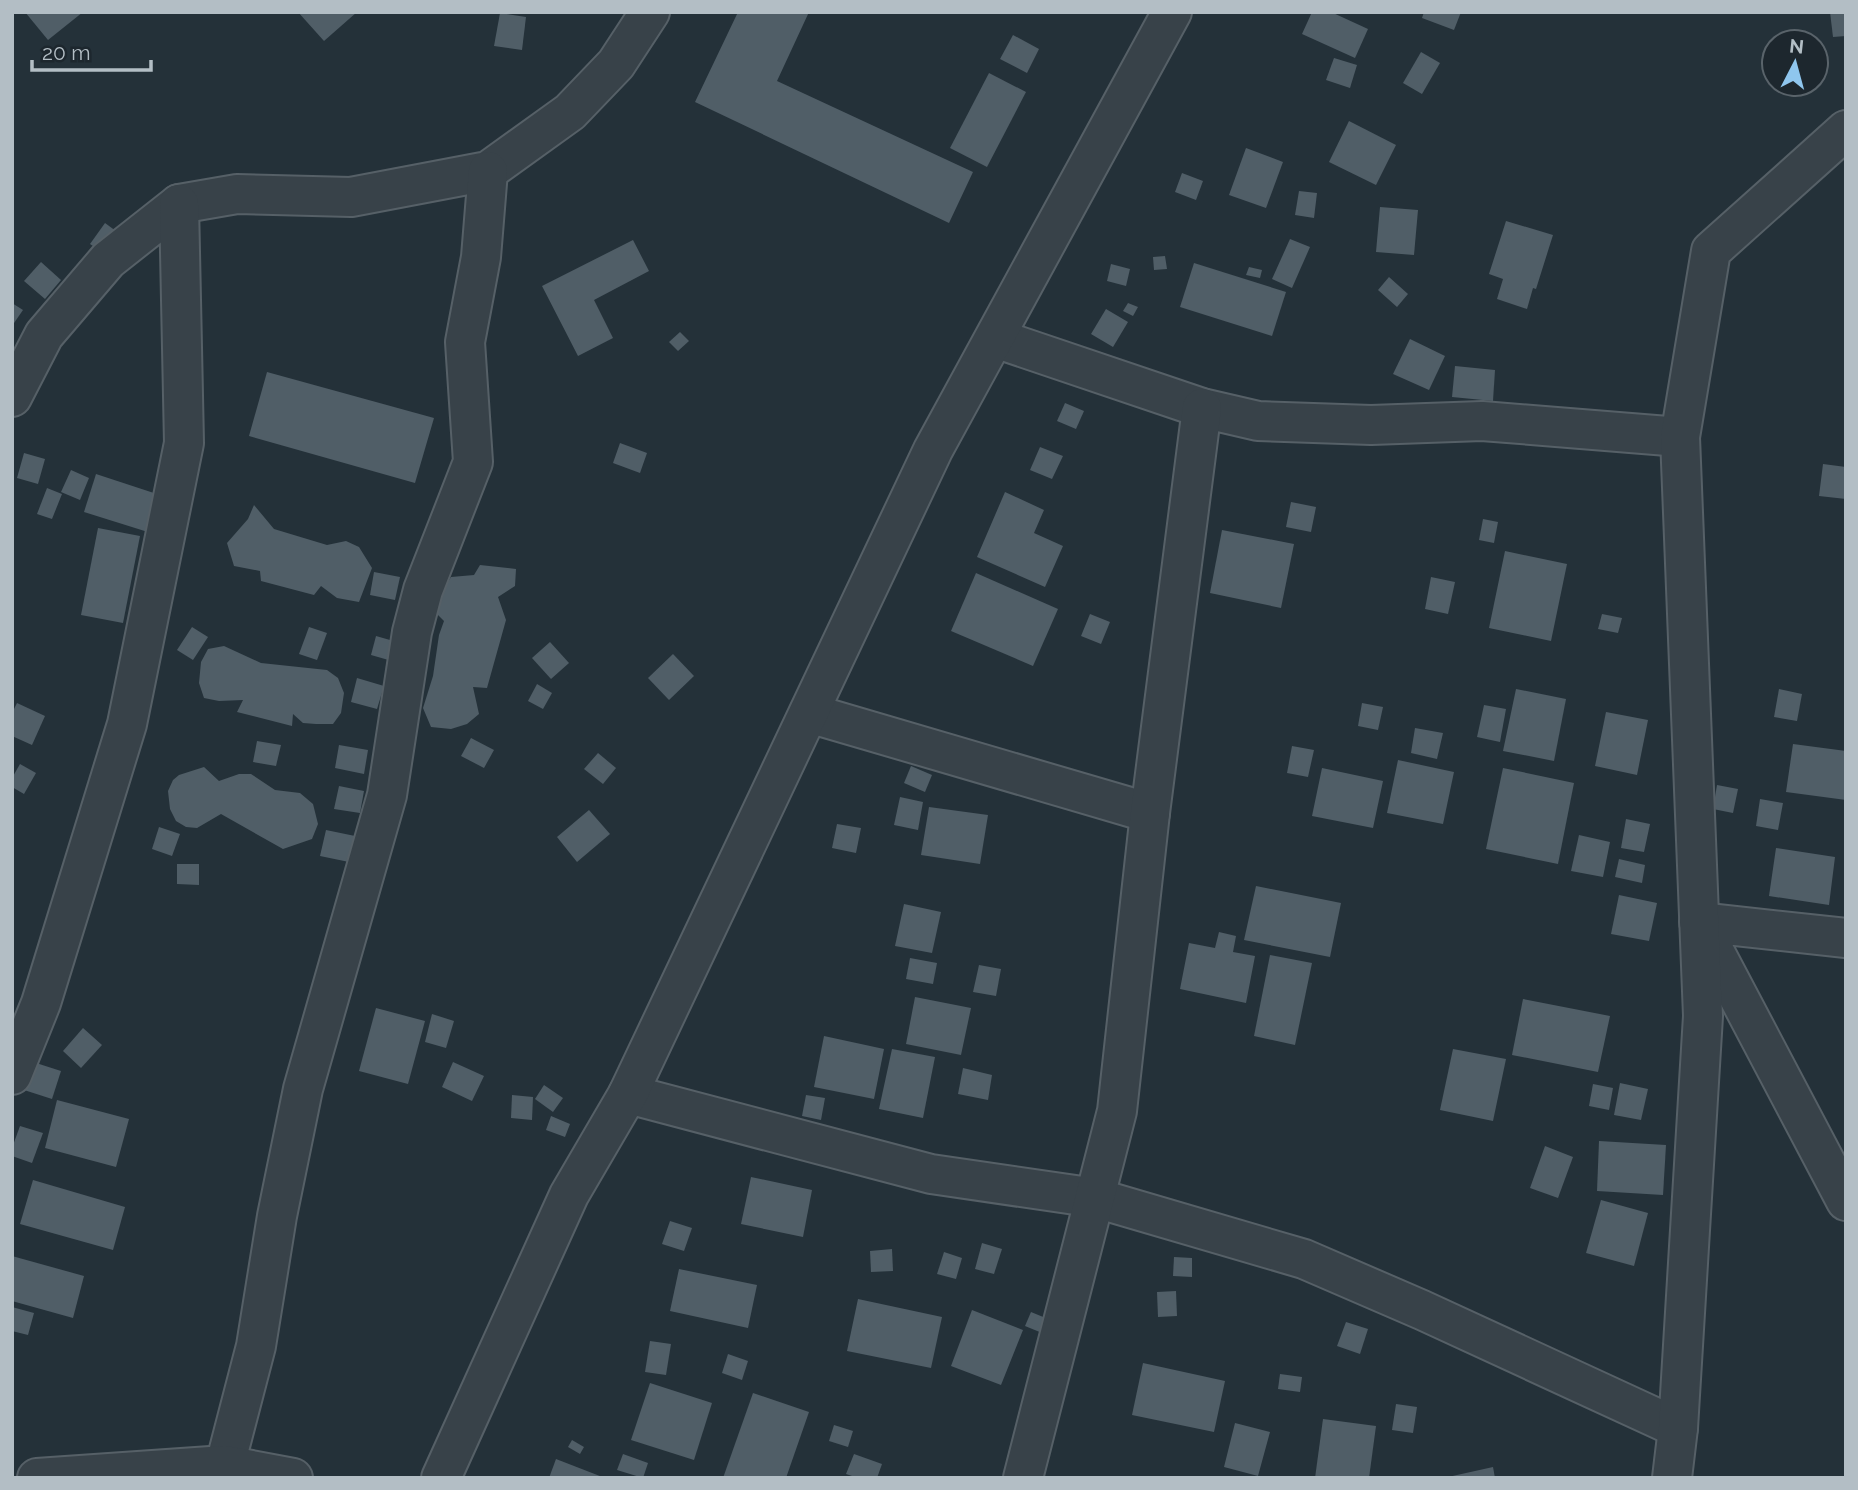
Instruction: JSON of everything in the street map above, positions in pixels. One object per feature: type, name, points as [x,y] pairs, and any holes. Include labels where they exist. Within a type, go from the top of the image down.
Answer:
[{"type":"street","points":[[12,397],[44,335],[108,260],[179,204],[237,194],[351,197],[488,171],[570,112],[616,64],[650,12]]},
{"type":"street","points":[[441,1478],[569,1195],[628,1094],[933,450],[1172,12]]},
{"type":"street","points":[[1672,1478],[1678,1427],[1703,1016],[1680,437],[1711,251],[1846,130]]},
{"type":"street","points":[[225,1465],[256,1346],[276,1216],[303,1089],[387,795],[412,632],[423,590],[473,462],[465,342],[481,257],[488,171]]},
{"type":"street","points":[[12,1075],[41,1003],[127,724],[184,443],[179,204]]},
{"type":"street","points":[[995,338],[1202,408],[1258,421],[1371,425],[1482,421],[1680,437]]},
{"type":"street","points":[[1023,1478],[1117,1111],[1150,813],[1202,408]]},
{"type":"street","points":[[809,713],[1150,813]]},
{"type":"street","points":[[1699,922],[1846,938]]},
{"type":"street","points":[[1699,922],[1846,1201]]},
{"type":"street","points":[[628,1094],[931,1174],[1096,1198],[1304,1259],[1678,1427]]},
{"type":"street","points":[[37,1478],[225,1465],[293,1478]]},
{"type":"building","points":[[25,12],[83,12],[48,40]]},
{"type":"building","points":[[298,12],[357,12],[324,41]]},
{"type":"building","points":[[738,12],[809,12],[777,81],[973,172],[949,223],[695,102]]},
{"type":"building","points":[[1312,12],[1331,12],[1368,29],[1355,58],[1302,34]]},
{"type":"building","points":[[1424,12],[1461,12],[1454,30],[1422,18]]},
{"type":"building","points":[[1830,12],[1846,12],[1846,36],[1833,37]]},
{"type":"building","points":[[500,13],[526,17],[522,50],[494,46]]},
{"type":"building","points":[[1013,35],[1039,49],[1027,73],[1000,59]]},
{"type":"building","points":[[1421,52],[1440,63],[1422,94],[1403,83]]},
{"type":"building","points":[[1334,58],[1357,65],[1350,88],[1326,80]]},
{"type":"building","points":[[989,73],[1026,92],[987,167],[950,148]]},
{"type":"building","points":[[1349,121],[1396,145],[1376,185],[1329,162]]},
{"type":"building","points":[[1246,148],[1283,162],[1266,208],[1229,195]]},
{"type":"building","points":[[1182,173],[1203,181],[1196,200],[1175,192]]},
{"type":"building","points":[[1299,191],[1317,193],[1314,218],[1295,215]]},
{"type":"building","points":[[1380,207],[1418,210],[1414,255],[1376,252]]},
{"type":"building","points":[[1506,221],[1553,235],[1527,309],[1497,299],[1503,279],[1489,274]]},
{"type":"building","points":[[105,223],[120,234],[106,255],[90,244]]},
{"type":"building","points":[[1290,239],[1310,247],[1292,288],[1272,279]]},
{"type":"building","points":[[633,240],[649,271],[594,300],[613,338],[578,356],[542,286]]},
{"type":"building","points":[[1165,256],[1167,269],[1154,270],[1153,257]]},
{"type":"building","points":[[41,262],[61,280],[45,299],[24,281]]},
{"type":"building","points":[[1194,263],[1286,292],[1272,336],[1180,307]]},
{"type":"building","points":[[1111,264],[1130,269],[1126,286],[1107,281]]},
{"type":"building","points":[[1249,267],[1262,270],[1260,278],[1246,275]]},
{"type":"building","points":[[1389,277],[1408,294],[1397,307],[1378,290]]},
{"type":"building","points":[[12,303],[23,310],[12,326]]},
{"type":"building","points":[[1128,303],[1138,307],[1133,316],[1123,311]]},
{"type":"building","points":[[1106,309],[1128,322],[1113,347],[1091,334]]},
{"type":"building","points":[[680,332],[689,341],[678,351],[669,342]]},
{"type":"building","points":[[1410,339],[1445,356],[1429,390],[1393,374]]},
{"type":"building","points":[[1455,366],[1495,370],[1493,401],[1452,397]]},
{"type":"building","points":[[267,372],[434,418],[415,483],[249,436]]},
{"type":"building","points":[[1065,403],[1084,411],[1076,429],[1057,421]]},
{"type":"building","points":[[620,443],[647,453],[640,473],[613,463]]},
{"type":"building","points":[[1040,447],[1063,456],[1052,479],[1030,470]]},
{"type":"building","points":[[24,453],[45,459],[38,484],[17,478]]},
{"type":"building","points":[[1823,464],[1846,467],[1846,499],[1819,496]]},
{"type":"building","points":[[71,470],[89,478],[80,500],[61,492]]},
{"type":"building","points":[[96,474],[163,496],[151,533],[84,512]]},
{"type":"building","points":[[47,488],[62,494],[52,519],[37,514]]},
{"type":"building","points":[[1005,492],[1044,510],[1034,533],[1063,546],[1045,587],[977,557]]},
{"type":"building","points":[[1291,502],[1316,507],[1311,532],[1286,527]]},
{"type":"building","points":[[254,505],[274,529],[327,545],[346,541],[359,547],[372,568],[359,602],[337,598],[321,586],[314,595],[261,581],[260,571],[234,566],[227,543],[248,519]]},
{"type":"building","points":[[1483,519],[1498,522],[1494,543],[1479,540]]},
{"type":"building","points":[[98,528],[140,536],[123,623],[81,615]]},
{"type":"building","points":[[1222,530],[1294,544],[1281,608],[1210,593]]},
{"type":"building","points":[[1505,551],[1567,564],[1551,641],[1489,628]]},
{"type":"building","points":[[480,565],[516,569],[515,586],[498,597],[506,620],[487,688],[473,687],[479,714],[467,724],[451,729],[431,727],[423,708],[433,676],[439,635],[444,621],[436,613],[441,593],[451,577],[474,575]]},
{"type":"building","points":[[374,572],[400,577],[395,600],[370,595]]},
{"type":"building","points":[[976,573],[1058,609],[1033,666],[951,631]]},
{"type":"building","points":[[1431,577],[1455,582],[1448,614],[1425,609]]},
{"type":"building","points":[[1090,614],[1110,622],[1101,644],[1081,636]]},
{"type":"building","points":[[1602,614],[1622,618],[1618,633],[1598,629]]},
{"type":"building","points":[[192,627],[208,637],[193,660],[177,650]]},
{"type":"building","points":[[309,627],[327,633],[317,660],[299,654]]},
{"type":"building","points":[[376,636],[397,642],[392,661],[371,655]]},
{"type":"building","points":[[550,642],[569,663],[551,679],[532,658]]},
{"type":"building","points":[[224,646],[261,663],[327,670],[338,678],[344,693],[341,713],[333,724],[303,723],[293,714],[292,726],[237,712],[243,700],[219,701],[204,698],[199,683],[201,662],[208,649]]},
{"type":"building","points":[[673,654],[694,676],[669,700],[648,678]]},
{"type":"building","points":[[357,678],[384,686],[377,709],[351,702]]},
{"type":"building","points":[[537,684],[552,693],[543,709],[528,701]]},
{"type":"building","points":[[1516,689],[1566,699],[1554,761],[1503,751]]},
{"type":"building","points":[[1779,689],[1802,694],[1797,721],[1774,717]]},
{"type":"building","points":[[17,703],[45,716],[32,745],[12,736],[12,713]]},
{"type":"building","points":[[1362,703],[1383,707],[1378,730],[1358,726]]},
{"type":"building","points":[[1484,705],[1506,709],[1500,742],[1477,737]]},
{"type":"building","points":[[1606,712],[1648,720],[1637,775],[1595,766]]},
{"type":"building","points":[[1415,728],[1443,733],[1437,759],[1411,753]]},
{"type":"building","points":[[471,738],[494,750],[484,768],[461,756]]},
{"type":"building","points":[[257,741],[281,745],[276,766],[253,762]]},
{"type":"building","points":[[1793,744],[1846,751],[1846,800],[1786,792]]},
{"type":"building","points":[[339,745],[368,750],[364,774],[335,768]]},
{"type":"building","points":[[1292,746],[1314,750],[1308,777],[1287,773]]},
{"type":"building","points":[[598,753],[616,768],[603,784],[584,769]]},
{"type":"building","points":[[1398,760],[1454,772],[1443,824],[1387,813]]},
{"type":"building","points":[[20,764],[36,773],[24,794],[12,787],[12,778]]},
{"type":"building","points":[[911,766],[932,775],[925,792],[904,783]]},
{"type":"building","points":[[204,767],[219,781],[239,774],[251,774],[275,790],[300,793],[313,804],[318,824],[312,839],[283,849],[221,814],[197,828],[186,827],[176,821],[170,809],[168,791],[173,780],[179,775]]},
{"type":"building","points":[[1322,768],[1383,781],[1373,828],[1312,816]]},
{"type":"building","points":[[1503,768],[1574,783],[1558,864],[1486,849]]},
{"type":"building","points":[[1717,785],[1738,789],[1733,813],[1713,809]]},
{"type":"building","points":[[339,786],[364,791],[360,813],[334,809]]},
{"type":"building","points":[[900,797],[923,802],[918,830],[894,825]]},
{"type":"building","points":[[1760,799],[1783,803],[1778,830],[1756,826]]},
{"type":"building","points":[[929,807],[988,815],[980,864],[921,855]]},
{"type":"building","points":[[589,810],[610,834],[577,862],[557,837]]},
{"type":"building","points":[[1626,819],[1650,824],[1644,852],[1621,848]]},
{"type":"building","points":[[837,824],[861,828],[856,853],[832,848]]},
{"type":"building","points":[[159,827],[180,834],[172,856],[152,849]]},
{"type":"building","points":[[326,830],[355,836],[349,862],[320,856]]},
{"type":"building","points":[[1579,835],[1610,842],[1603,877],[1571,871]]},
{"type":"building","points":[[1776,848],[1835,857],[1829,905],[1769,896]]},
{"type":"building","points":[[1619,859],[1645,865],[1642,883],[1615,877]]},
{"type":"building","points":[[177,864],[199,864],[199,885],[177,884]]},
{"type":"building","points":[[1256,886],[1341,903],[1330,957],[1244,940]]},
{"type":"building","points":[[1619,895],[1657,903],[1649,941],[1611,934]]},
{"type":"building","points":[[904,904],[941,912],[932,953],[895,946]]},
{"type":"building","points":[[1219,932],[1236,936],[1233,952],[1255,956],[1246,1003],[1180,989],[1189,943],[1215,948]]},
{"type":"building","points":[[1270,955],[1312,963],[1295,1045],[1254,1036]]},
{"type":"building","points":[[910,958],[937,963],[933,984],[906,979]]},
{"type":"building","points":[[979,965],[1001,969],[996,996],[973,992]]},
{"type":"building","points":[[915,997],[971,1008],[961,1055],[906,1044]]},
{"type":"building","points":[[1523,999],[1610,1016],[1598,1072],[1512,1055]]},
{"type":"building","points":[[376,1008],[425,1021],[408,1084],[359,1071]]},
{"type":"building","points":[[432,1014],[454,1021],[446,1048],[425,1042]]},
{"type":"building","points":[[83,1028],[102,1045],[81,1068],[63,1051]]},
{"type":"building","points":[[824,1036],[884,1049],[874,1099],[814,1087]]},
{"type":"building","points":[[892,1049],[935,1057],[923,1118],[879,1109]]},
{"type":"building","points":[[1453,1049],[1506,1059],[1493,1121],[1440,1110]]},
{"type":"building","points":[[33,1062],[61,1071],[52,1099],[24,1090]]},
{"type":"building","points":[[453,1062],[484,1076],[472,1101],[442,1087]]},
{"type":"building","points":[[963,1068],[992,1075],[988,1100],[958,1094]]},
{"type":"building","points":[[1620,1083],[1648,1089],[1641,1120],[1614,1115]]},
{"type":"building","points":[[1593,1084],[1613,1088],[1609,1110],[1589,1106]]},
{"type":"building","points":[[544,1085],[563,1098],[553,1112],[535,1099]]},
{"type":"building","points":[[512,1095],[533,1097],[532,1120],[511,1118]]},
{"type":"building","points":[[806,1095],[825,1098],[821,1120],[802,1116]]},
{"type":"building","points":[[57,1100],[129,1119],[116,1167],[45,1148]]},
{"type":"building","points":[[551,1116],[570,1124],[565,1137],[546,1130]]},
{"type":"building","points":[[20,1126],[43,1133],[32,1163],[12,1156]]},
{"type":"building","points":[[1599,1141],[1666,1145],[1663,1195],[1597,1191]]},
{"type":"building","points":[[1545,1146],[1573,1157],[1558,1198],[1530,1188]]},
{"type":"building","points":[[751,1177],[812,1190],[803,1237],[741,1224]]},
{"type":"building","points":[[33,1180],[125,1207],[113,1250],[20,1224]]},
{"type":"building","points":[[1601,1200],[1648,1213],[1634,1266],[1586,1253]]},
{"type":"building","points":[[670,1221],[692,1228],[684,1251],[662,1244]]},
{"type":"building","points":[[982,1243],[1002,1249],[994,1274],[975,1269]]},
{"type":"building","points":[[892,1249],[893,1271],[871,1272],[870,1251]]},
{"type":"building","points":[[944,1252],[962,1258],[956,1279],[937,1274]]},
{"type":"building","points":[[12,1256],[84,1276],[73,1318],[12,1301]]},
{"type":"building","points":[[1174,1257],[1192,1258],[1192,1277],[1173,1276]]},
{"type":"building","points":[[679,1269],[757,1285],[748,1328],[670,1311]]},
{"type":"building","points":[[1176,1291],[1177,1316],[1158,1317],[1157,1292]]},
{"type":"building","points":[[858,1299],[942,1317],[931,1368],[847,1351]]},
{"type":"building","points":[[12,1307],[34,1313],[28,1335],[12,1331]]},
{"type":"building","points":[[972,1310],[1023,1330],[1001,1385],[951,1366]]},
{"type":"building","points":[[1031,1312],[1053,1321],[1047,1335],[1025,1326]]},
{"type":"building","points":[[1346,1322],[1368,1329],[1360,1354],[1337,1346]]},
{"type":"building","points":[[650,1341],[671,1344],[666,1375],[645,1372]]},
{"type":"building","points":[[728,1354],[748,1361],[742,1380],[722,1373]]},
{"type":"building","points":[[1143,1363],[1225,1381],[1214,1432],[1132,1415]]},
{"type":"building","points":[[1280,1374],[1302,1377],[1300,1392],[1278,1389]]},
{"type":"building","points":[[650,1383],[712,1403],[694,1460],[631,1440]]},
{"type":"building","points":[[753,1393],[809,1412],[786,1478],[723,1478]]},
{"type":"building","points":[[1396,1404],[1417,1407],[1413,1433],[1392,1430]]},
{"type":"building","points":[[1323,1419],[1376,1426],[1369,1478],[1315,1478]]},
{"type":"building","points":[[1235,1423],[1270,1432],[1258,1476],[1224,1467]]},
{"type":"building","points":[[834,1425],[853,1431],[848,1447],[829,1441]]},
{"type":"building","points":[[572,1440],[584,1447],[580,1454],[568,1447]]},
{"type":"building","points":[[623,1454],[648,1463],[643,1478],[617,1470]]},
{"type":"building","points":[[854,1454],[882,1464],[877,1478],[858,1478],[846,1474]]},
{"type":"building","points":[[556,1459],[605,1478],[549,1478]]},
{"type":"building","points":[[1493,1467],[1495,1478],[1448,1478],[1448,1477]]}]
